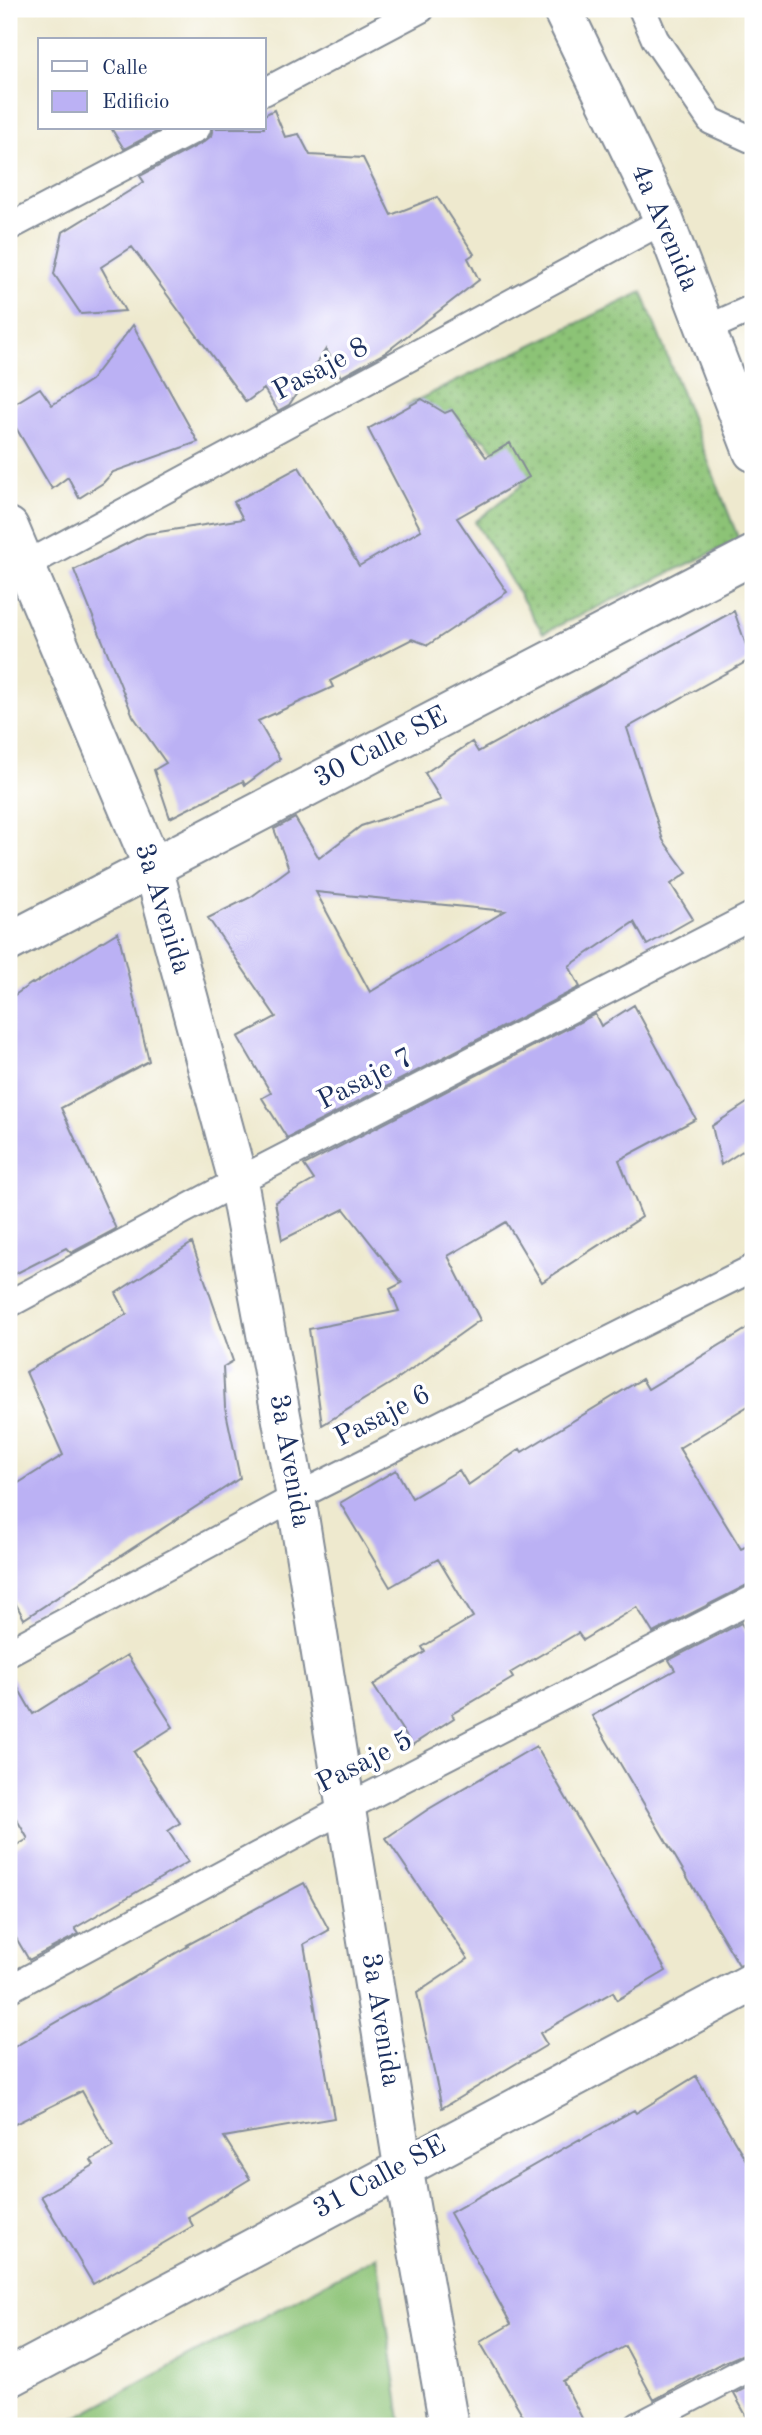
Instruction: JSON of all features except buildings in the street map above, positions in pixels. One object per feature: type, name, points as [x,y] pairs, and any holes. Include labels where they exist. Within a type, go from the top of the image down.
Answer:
[{"type":"street","name":"4a Avenida","points":[[562,9],[664,220],[753,452]]},
{"type":"street","name":"3a Avenida","points":[[9,527],[17,570],[153,867],[238,1181],[296,1497],[403,2166],[449,2426]]},
{"type":"street","name":"30 Calle SE","points":[[9,942],[753,555]]},
{"type":"street","name":"31 Calle SE","points":[[9,2378],[753,1982]]},
{"type":"lane","points":[[266,91],[421,9]]},
{"type":"lane","points":[[642,9],[655,39],[711,121],[753,140]]},
{"type":"lane","points":[[9,227],[193,130]]},
{"type":"lane","name":"Pasaje 8","points":[[17,570],[664,220]]},
{"type":"lane","points":[[706,329],[753,308]]},
{"type":"lane","name":"Pasaje 7","points":[[9,1304],[238,1181],[753,915]]},
{"type":"lane","name":"Pasaje 6","points":[[9,1651],[296,1497],[753,1268]]},
{"type":"lane","name":"Pasaje 5","points":[[9,1989],[346,1808],[753,1599]]},
{"type":"lane","points":[[638,2426],[753,2366]]},
{"type":"green space","points":[[642,292],[739,540],[543,633],[475,522],[522,485],[486,440],[407,405]]},
{"type":"green space","points":[[377,2256],[402,2426],[60,2426]]}]
